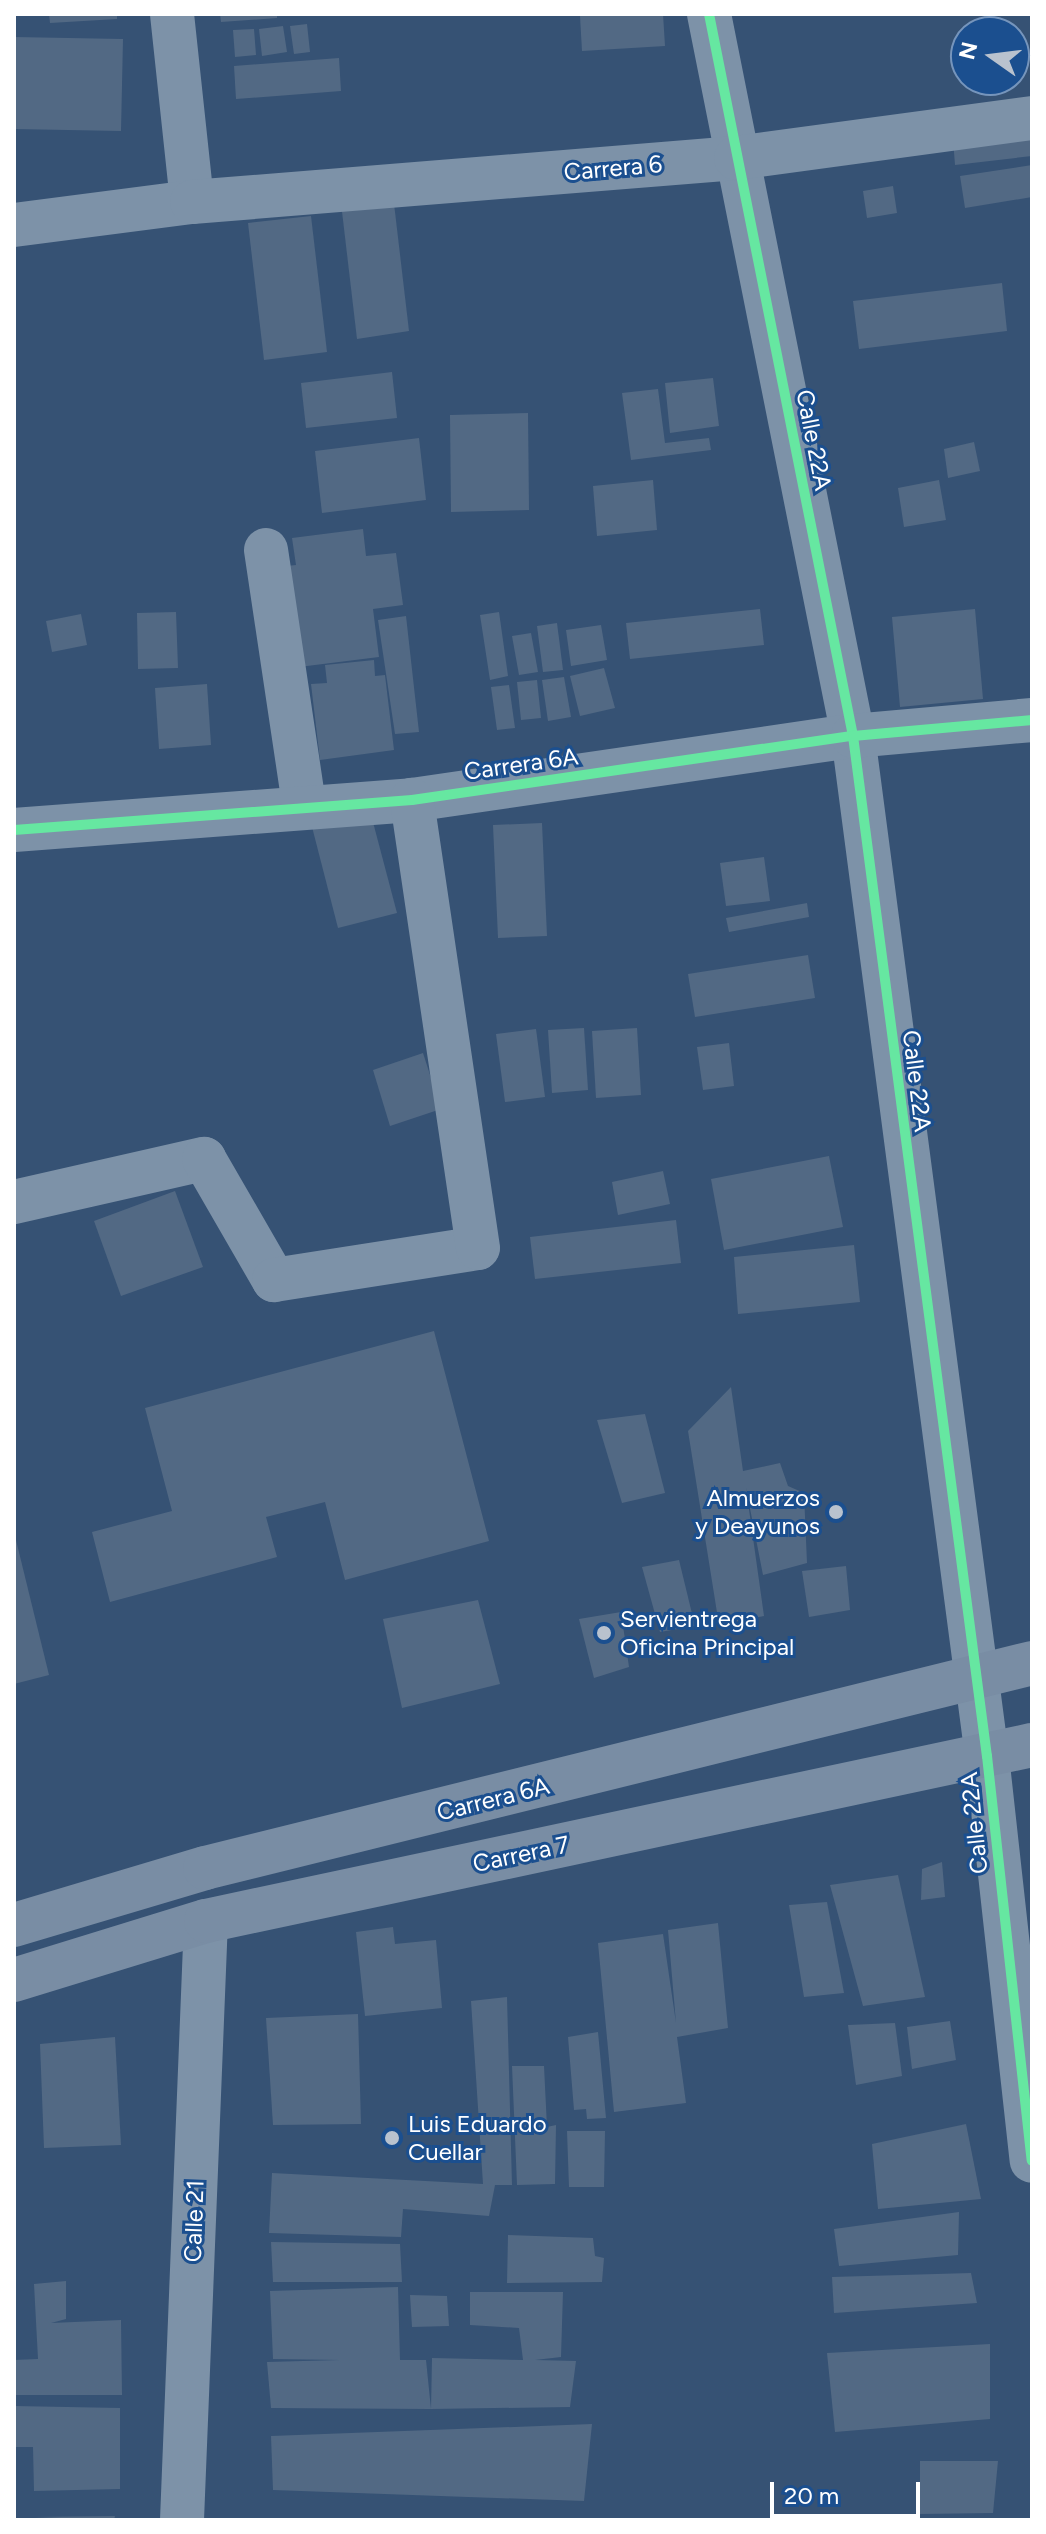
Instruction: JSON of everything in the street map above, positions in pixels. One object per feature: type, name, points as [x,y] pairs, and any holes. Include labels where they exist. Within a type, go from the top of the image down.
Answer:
[{"type":"main road","points":[[973,1679],[1032,1663]]},
{"type":"main road","name":"Carrera 6A","points":[[14,1925],[205,1868],[973,1679]]},
{"type":"main road","name":"Carrera 7","points":[[14,1980],[206,1921],[1032,1745]]},
{"type":"street","points":[[172,14],[192,202]]},
{"type":"street","name":"Calle 22A","points":[[709,14],[853,736],[973,1679],[987,1756],[1032,2161]]},
{"type":"street","name":"Carrera 6","points":[[14,225],[192,202],[736,158],[1032,118]]},
{"type":"street","points":[[266,550],[304,805]]},
{"type":"street","name":"Carrera 6A","points":[[14,830],[304,805],[412,800],[853,736],[1032,720]]},
{"type":"street","points":[[14,1202],[204,1159],[274,1280],[478,1248],[412,800]]},
{"type":"street","name":"Calle 21","points":[[182,2520],[206,1921]]},
{"type":"building","points":[[49,14],[117,14],[117,19],[50,23]]},
{"type":"building","points":[[220,14],[277,14],[277,18],[221,22]]},
{"type":"building","points":[[663,14],[665,46],[582,51],[580,16]]},
{"type":"building","points":[[307,24],[310,52],[294,54],[290,26]]},
{"type":"building","points":[[283,26],[287,52],[262,56],[259,29]]},
{"type":"building","points":[[254,29],[256,55],[235,57],[233,30]]},
{"type":"building","points":[[14,37],[123,39],[121,131],[14,129]]},
{"type":"building","points":[[339,58],[341,91],[236,99],[234,66]]},
{"type":"building","points":[[1032,131],[1032,156],[955,165],[953,139]]},
{"type":"building","points":[[1032,165],[1032,197],[965,208],[960,176]]},
{"type":"building","points":[[893,186],[897,213],[867,218],[863,191]]},
{"type":"building","points":[[393,195],[409,331],[357,339],[341,203]]},
{"type":"building","points":[[311,216],[327,352],[264,360],[248,223]]},
{"type":"building","points":[[1002,283],[1007,331],[859,349],[853,301]]},
{"type":"building","points":[[392,372],[397,418],[306,428],[301,383]]},
{"type":"building","points":[[713,378],[719,426],[670,433],[665,383]]},
{"type":"building","points":[[658,389],[665,443],[709,438],[711,450],[631,460],[622,393]]},
{"type":"building","points":[[528,413],[529,510],[451,512],[450,415]]},
{"type":"building","points":[[419,438],[426,500],[322,513],[315,451]]},
{"type":"building","points":[[974,442],[980,471],[948,478],[944,449]]},
{"type":"building","points":[[653,480],[657,530],[597,536],[593,486]]},
{"type":"building","points":[[939,480],[946,520],[904,527],[898,488]]},
{"type":"building","points":[[363,529],[366,556],[396,553],[403,605],[373,609],[379,657],[299,667],[287,566],[296,565],[292,538]]},
{"type":"building","points":[[760,609],[764,645],[630,659],[626,623]]},
{"type":"building","points":[[975,609],[983,699],[900,707],[892,617]]},
{"type":"building","points":[[176,612],[178,668],[138,669],[137,613]]},
{"type":"building","points":[[499,612],[508,676],[490,680],[480,615]]},
{"type":"building","points":[[81,614],[87,645],[52,652],[46,621]]},
{"type":"building","points":[[406,616],[419,732],[395,734],[378,620]]},
{"type":"building","points":[[557,623],[563,670],[543,672],[537,626]]},
{"type":"building","points":[[601,625],[607,660],[571,666],[566,630]]},
{"type":"building","points":[[531,633],[538,672],[519,675],[512,636]]},
{"type":"building","points":[[374,660],[375,676],[385,675],[394,750],[320,760],[311,684],[327,683],[325,665]]},
{"type":"building","points":[[604,668],[615,708],[580,716],[570,676]]},
{"type":"building","points":[[564,677],[571,717],[548,721],[542,680]]},
{"type":"building","points":[[537,680],[541,718],[521,720],[517,682]]},
{"type":"building","points":[[207,684],[211,745],[159,749],[155,688]]},
{"type":"building","points":[[509,685],[515,728],[497,730],[491,687]]},
{"type":"building","points":[[369,807],[397,913],[338,928],[311,823]]},
{"type":"building","points":[[542,823],[547,936],[498,938],[493,825]]},
{"type":"building","points":[[764,857],[770,901],[726,906],[720,863]]},
{"type":"building","points":[[807,903],[809,917],[729,932],[726,918]]},
{"type":"building","points":[[808,955],[815,998],[695,1017],[688,974]]},
{"type":"building","points":[[584,1028],[588,1090],[552,1093],[548,1030]]},
{"type":"building","points":[[637,1028],[641,1095],[596,1098],[592,1031]]},
{"type":"building","points":[[536,1029],[545,1097],[505,1102],[496,1034]]},
{"type":"building","points":[[729,1043],[734,1086],[703,1090],[697,1047]]},
{"type":"building","points":[[423,1053],[441,1109],[390,1126],[373,1070]]},
{"type":"building","points":[[829,1156],[843,1227],[724,1250],[711,1179]]},
{"type":"building","points":[[663,1171],[670,1204],[618,1215],[612,1182]]},
{"type":"building","points":[[175,1191],[203,1267],[121,1296],[94,1221]]},
{"type":"building","points":[[676,1220],[681,1263],[535,1279],[530,1237]]},
{"type":"building","points":[[854,1245],[860,1302],[738,1314],[734,1257]]},
{"type":"building","points":[[434,1331],[489,1541],[345,1580],[325,1502],[266,1517],[277,1557],[110,1602],[92,1532],[172,1511],[145,1408]]},
{"type":"building","points":[[731,1387],[743,1471],[780,1463],[788,1486],[804,1493],[807,1563],[763,1575],[746,1488],[764,1616],[719,1625],[688,1431]]},
{"type":"building","points":[[645,1414],[665,1493],[622,1503],[597,1420]]},
{"type":"building","points":[[14,1537],[49,1675],[14,1684]]},
{"type":"building","points":[[679,1560],[695,1626],[660,1632],[642,1567]]},
{"type":"building","points":[[846,1566],[850,1610],[809,1617],[802,1571]]},
{"type":"building","points":[[478,1600],[500,1684],[402,1708],[383,1619]]},
{"type":"building","points":[[621,1612],[629,1667],[594,1678],[579,1619]]},
{"type":"building","points":[[942,1862],[945,1897],[921,1900],[922,1869]]},
{"type":"building","points":[[898,1875],[925,1997],[863,2006],[830,1885]]},
{"type":"building","points":[[827,1902],[844,1993],[804,1997],[789,1905]]},
{"type":"building","points":[[718,1923],[728,2028],[677,2037],[686,2103],[614,2112],[598,1943],[663,1934],[676,2023],[668,1930]]},
{"type":"building","points":[[393,1927],[395,1944],[436,1940],[442,2008],[365,2016],[356,1932]]},
{"type":"building","points":[[507,1997],[512,2185],[495,2185],[489,2216],[403,2209],[401,2237],[269,2233],[272,2173],[483,2184],[471,2001]]},
{"type":"building","points":[[358,2014],[361,2124],[273,2125],[266,2018]]},
{"type":"building","points":[[950,2021],[956,2060],[912,2069],[907,2027]]},
{"type":"building","points":[[895,2023],[902,2076],[856,2085],[848,2025]]},
{"type":"building","points":[[598,2032],[606,2118],[587,2119],[586,2109],[574,2110],[568,2037]]},
{"type":"building","points":[[115,2037],[121,2145],[44,2148],[40,2044]]},
{"type":"building","points":[[512,2066],[544,2066],[547,2127],[556,2125],[555,2184],[517,2185]]},
{"type":"building","points":[[966,2124],[981,2199],[878,2209],[872,2144]]},
{"type":"building","points":[[567,2131],[605,2131],[604,2187],[569,2187]]},
{"type":"building","points":[[959,2212],[958,2255],[839,2266],[834,2229]]},
{"type":"building","points":[[508,2235],[593,2238],[595,2256],[604,2258],[602,2282],[507,2283]]},
{"type":"building","points":[[271,2242],[400,2244],[402,2282],[273,2282]]},
{"type":"building","points":[[971,2273],[977,2303],[834,2313],[832,2277]]},
{"type":"building","points":[[66,2281],[66,2319],[51,2323],[121,2320],[122,2395],[14,2395],[14,2360],[38,2359],[34,2284]]},
{"type":"building","points":[[398,2287],[400,2360],[426,2360],[431,2409],[271,2408],[267,2362],[340,2360],[273,2359],[270,2291]]},
{"type":"building","points":[[470,2292],[563,2292],[561,2357],[535,2360],[576,2361],[570,2407],[431,2409],[432,2358],[523,2360],[519,2328],[470,2325]]},
{"type":"building","points":[[410,2295],[447,2296],[449,2326],[412,2327]]},
{"type":"building","points":[[990,2344],[990,2419],[835,2432],[827,2353]]},
{"type":"building","points":[[14,2406],[120,2408],[120,2489],[34,2491],[33,2447],[14,2447]]},
{"type":"building","points":[[592,2424],[584,2501],[273,2490],[271,2436]]},
{"type":"building","points":[[920,2461],[998,2461],[993,2513],[920,2514]]},
{"type":"building","points":[[115,2516],[114,2520],[34,2517]]},
{"type":"cycle path","points":[[709,14],[853,736],[987,1756],[1032,2161]]},
{"type":"cycle path","points":[[14,830],[412,800],[853,736],[1032,720]]},
{"type":"place","name":"Almuerzos y Deayunos","points":[[836,1512]]},
{"type":"place","name":"Servientrega Oficina Principal","points":[[604,1633]]},
{"type":"place","name":"Luis Eduardo Cuellar","points":[[392,2138]]}]
